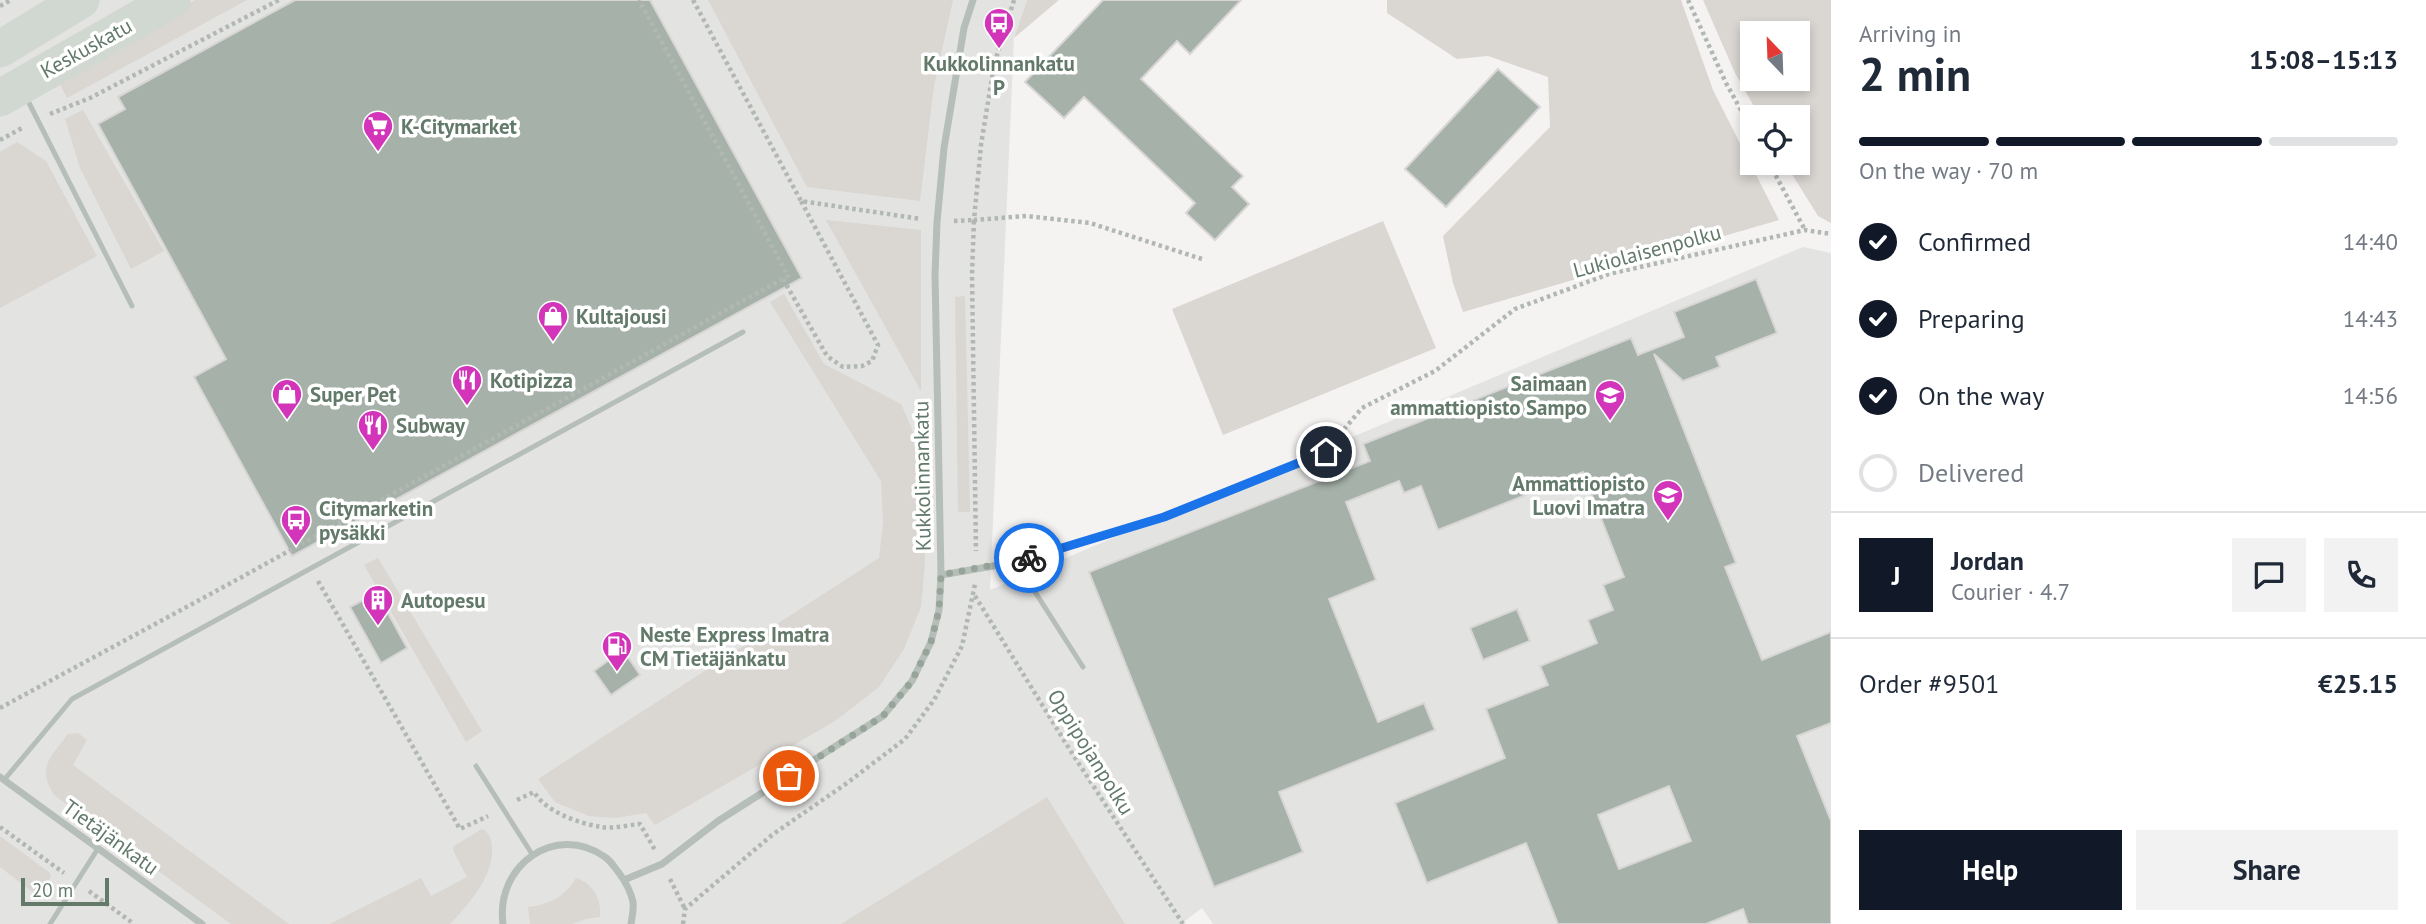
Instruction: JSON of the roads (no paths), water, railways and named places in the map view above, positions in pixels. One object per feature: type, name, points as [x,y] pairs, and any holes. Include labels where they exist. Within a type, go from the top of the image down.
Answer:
[{"type":"main road","name":"Keskuskatu","points":[[0,49],[81,0]]},
{"type":"main road","name":"Keskuskatu","points":[[10,92],[172,0]]},
{"type":"street","name":"Kukkolinnankatu","points":[[624,880],[662,864],[718,821],[883,716],[912,681],[931,642],[939,610],[941,575],[935,275],[937,222],[944,148],[964,28],[974,0]]},
{"type":"street","points":[[941,575],[1016,562],[1164,517],[1326,452]]},
{"type":"street","name":"Tietäjänkatu","points":[[2,779],[202,924]]},
{"type":"street","points":[[503,924],[503,896],[513,873],[532,855],[557,846],[583,846],[607,858],[624,880],[633,902],[631,924]]},
{"type":"lane","points":[[10,92],[38,120],[132,306]]},
{"type":"lane","points":[[2,779],[72,699],[743,332]]},
{"type":"lane","points":[[1016,562],[1083,667]]},
{"type":"lane","points":[[476,766],[532,855]]},
{"type":"lane","points":[[50,924],[97,850]]},
{"type":"place","name":"Kukkolinnankatu P","points":[[999,50]]},
{"type":"place","name":"K-Citymarket","points":[[378,153]]},
{"type":"place","name":"Kultajousi","points":[[553,343]]},
{"type":"place","name":"Kotipizza","points":[[467,407]]},
{"type":"place","name":"Super Pet","points":[[287,421]]},
{"type":"place","name":"Saimaan ammattiopisto Sampo","points":[[1610,422]]},
{"type":"place","name":"Subway","points":[[373,452]]},
{"type":"place","name":"Ammattiopisto Luovi Imatra","points":[[1668,522]]},
{"type":"place","name":"Citymarketin pysäkki","points":[[296,547]]},
{"type":"place","name":"Autopesu","points":[[378,627]]},
{"type":"place","name":"Neste Express Imatra CM Tietäjänkatu","points":[[617,673]]}]
